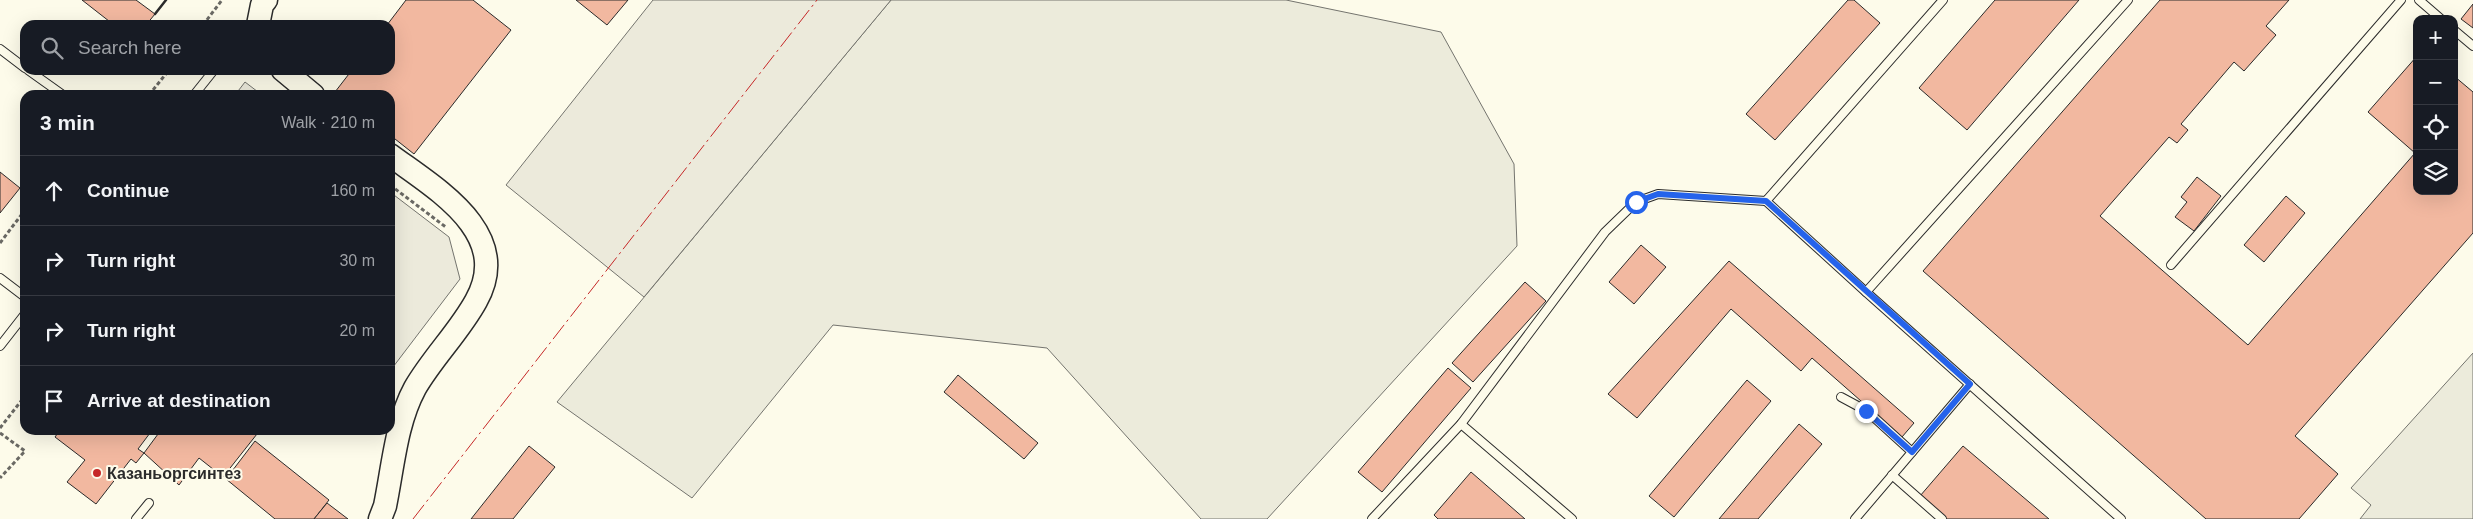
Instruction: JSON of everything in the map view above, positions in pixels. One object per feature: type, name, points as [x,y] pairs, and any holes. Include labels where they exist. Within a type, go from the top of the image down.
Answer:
[{"type":"main road","points":[[259,20],[262,4],[266,0]]},
{"type":"main road","points":[[289,75],[307,90]]},
{"type":"main road","points":[[380,519],[385,506],[403,415],[415,389],[476,302],[485,282],[487,263],[483,243],[470,221],[449,199],[395,159]]},
{"type":"lane","points":[[1766,201],[1943,0]]},
{"type":"lane","points":[[1866,292],[2128,0]]},
{"type":"lane","points":[[2171,265],[2401,0]]},
{"type":"lane","points":[[2419,0],[2436,15]]},
{"type":"lane","points":[[2458,33],[2473,46]]},
{"type":"lane","points":[[0,50],[20,64]]},
{"type":"lane","points":[[35,75],[56,90]]},
{"type":"lane","points":[[198,90],[210,75]]},
{"type":"lane","points":[[1372,519],[1461,424],[1605,232],[1636,202],[1658,194],[1766,201],[2121,519]]},
{"type":"lane","points":[[0,278],[20,293]]},
{"type":"lane","points":[[0,346],[20,320]]},
{"type":"lane","points":[[1854,519],[1970,384]]},
{"type":"lane","points":[[1841,397],[1866,411],[1912,452]]},
{"type":"lane","points":[[1461,424],[1572,519]]},
{"type":"lane","points":[[1892,475],[1942,519]]},
{"type":"lane","points":[[136,519],[149,503]]},
{"type":"path","points":[[207,20],[222,0]]},
{"type":"path","points":[[153,90],[164,75]]},
{"type":"path","points":[[395,189],[452,232]]},
{"type":"path","points":[[0,243],[20,217]]},
{"type":"path","points":[[0,428],[20,402]]},
{"type":"path","points":[[0,433],[25,451],[0,478]]},
{"type":"shaded area","points":[[653,0],[891,0],[644,297],[506,185]]},
{"type":"shaded area","points":[[891,0],[1286,0],[1441,32],[1514,164],[1517,246],[1267,519],[1201,519],[1047,348],[833,325],[692,498],[557,402]]},
{"type":"shaded area","points":[[245,82],[255,90],[239,90]]},
{"type":"shaded area","points":[[395,196],[449,237],[460,279],[395,364]]},
{"type":"shaded area","points":[[2473,353],[2473,519],[2360,519],[2371,505],[2351,488]]},
{"type":"building","points":[[82,0],[136,0],[155,14],[150,20],[108,20]]},
{"type":"building","points":[[406,0],[473,0],[511,30],[414,154],[395,139],[395,90],[337,90],[348,75],[395,75],[395,20],[391,20]]},
{"type":"building","points":[[576,0],[628,0],[607,25]]},
{"type":"building","points":[[1848,0],[1854,0],[1880,23],[1775,140],[1746,114]]},
{"type":"building","points":[[1995,0],[2079,0],[1967,130],[1919,88]]},
{"type":"building","points":[[2160,0],[2289,0],[2266,26],[2276,35],[2244,71],[2234,62],[2181,124],[2188,130],[2177,143],[2169,137],[2100,216],[2248,345],[2413,155],[2413,195],[2458,195],[2458,79],[2473,92],[2473,233],[2295,436],[2338,474],[2299,519],[2206,519],[1923,271]]},
{"type":"building","points":[[2473,4],[2473,28],[2461,19]]},
{"type":"building","points":[[2413,61],[2413,151],[2368,112]]},
{"type":"building","points":[[0,172],[20,188],[0,213]]},
{"type":"building","points":[[2197,177],[2221,196],[2194,231],[2175,217],[2187,202],[2181,197]]},
{"type":"building","points":[[2286,196],[2305,213],[2264,262],[2244,245]]},
{"type":"building","points":[[1641,245],[1666,267],[1634,304],[1609,282]]},
{"type":"building","points":[[1729,261],[1914,423],[1902,437],[1812,358],[1801,371],[1731,309],[1637,418],[1608,394]]},
{"type":"building","points":[[1525,282],[1546,301],[1473,382],[1452,363]]},
{"type":"building","points":[[1448,368],[1471,388],[1382,492],[1358,472]]},
{"type":"building","points":[[958,375],[1038,443],[1024,459],[944,392]]},
{"type":"building","points":[[1747,380],[1771,401],[1674,517],[1649,496]]},
{"type":"building","points":[[1799,424],[1822,444],[1758,519],[1719,519]]},
{"type":"building","name":"Казаньоргсинтез","points":[[56,435],[148,435],[138,449],[144,453],[136,463],[131,459],[96,504],[67,482],[85,460],[55,437]]},
{"type":"building","points":[[157,435],[256,435],[223,477],[199,458],[179,485],[144,453]]},
{"type":"building","points":[[255,441],[329,500],[314,519],[275,519],[226,479]]},
{"type":"building","points":[[529,446],[555,467],[513,519],[471,519]]},
{"type":"building","points":[[1963,446],[2049,519],[1947,519],[1920,496]]},
{"type":"building","points":[[1471,472],[1525,519],[1438,519],[1434,515]]},
{"type":"building","points":[[327,503],[348,519],[314,519]]},
{"type":"wall","points":[[155,14],[166,0]]},
{"type":"power","points":[[413,519],[817,0]]},
{"type":"place","name":"Казаньоргсинтез","points":[[97,473]]},
{"type":"route","points":[[1636,202],[1658,194],[1766,201],[1970,384],[1912,452],[1866,411]]}]
